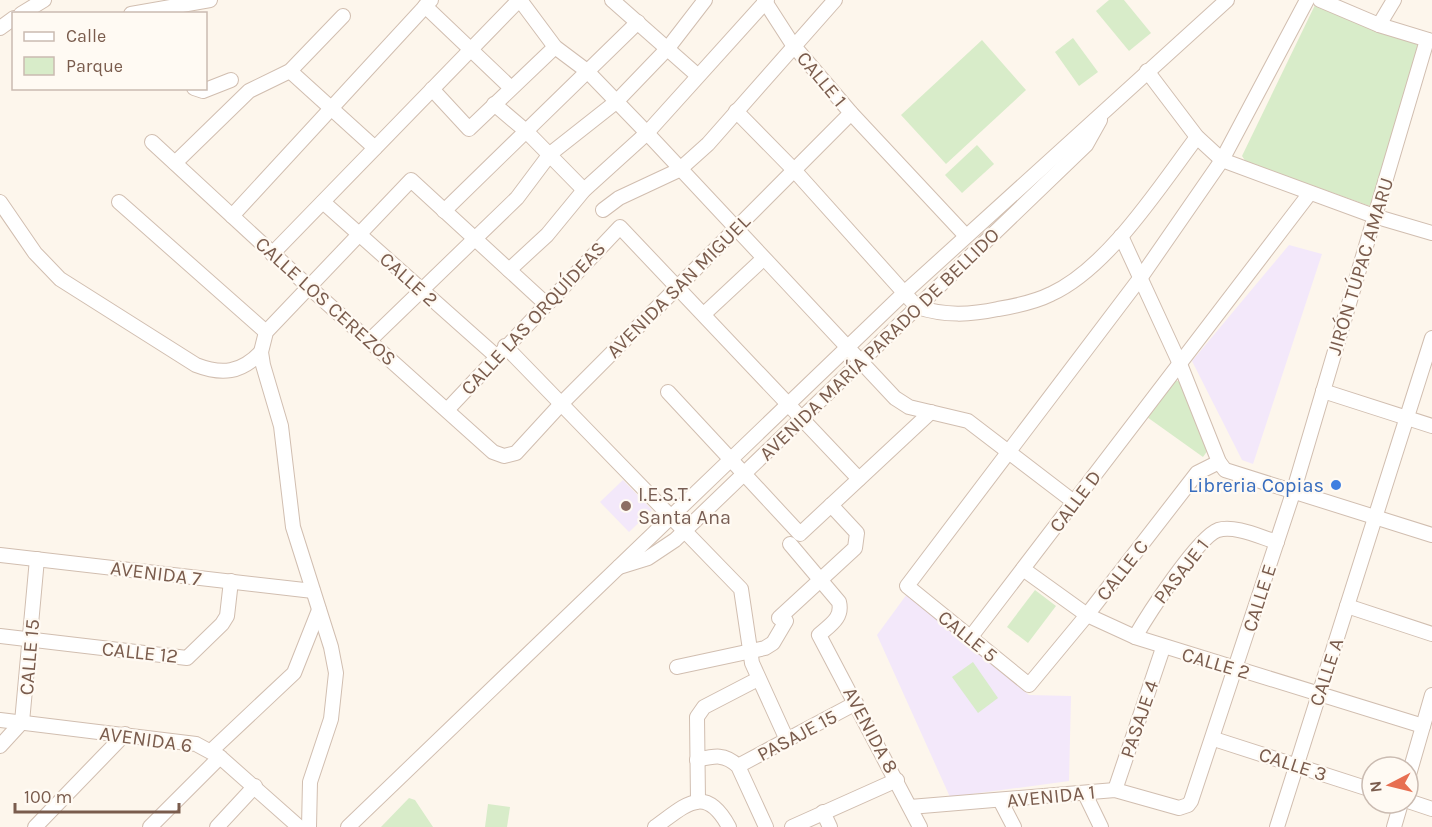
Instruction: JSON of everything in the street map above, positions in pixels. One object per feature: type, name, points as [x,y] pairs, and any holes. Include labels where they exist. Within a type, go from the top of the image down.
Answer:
[{"type":"street","points":[[24,12],[44,0]]},
{"type":"street","points":[[141,9],[203,0]]},
{"type":"street","points":[[273,254],[519,0],[555,47],[587,71],[895,398],[909,407],[968,421],[1074,502]]},
{"type":"street","points":[[612,0],[697,75]]},
{"type":"street","points":[[369,341],[517,198],[549,154],[616,102],[668,48],[705,0]]},
{"type":"street","name":"CALLE LAS ORQUÍDEAS","points":[[603,210],[625,195],[652,185],[680,170],[708,144],[835,0]]},
{"type":"street","name":"AVENIDA MARÍA PARADO DE BELLIDO","points":[[348,827],[669,516],[903,294],[1227,0]]},
{"type":"street","points":[[1008,450],[1141,277],[1222,160],[1307,0]]},
{"type":"street","points":[[1320,0],[1379,25],[1430,41]]},
{"type":"street","points":[[1379,25],[1394,0]]},
{"type":"street","points":[[509,270],[548,235],[584,190],[647,133],[766,1]]},
{"type":"street","name":"CALLE 1","points":[[766,1],[794,45],[851,113],[966,236]]},
{"type":"street","points":[[232,216],[428,3],[511,88]]},
{"type":"street","points":[[175,163],[249,91],[290,71],[343,16]]},
{"type":"street","points":[[444,211],[638,22]]},
{"type":"street","name":"JIRÓN TÚPAC AMARU","points":[[1293,493],[1374,216],[1430,41]]},
{"type":"street","points":[[432,89],[470,129],[555,47]]},
{"type":"street","points":[[290,71],[375,148]]},
{"type":"street","points":[[1147,71],[1197,137],[1222,160],[1374,216],[1432,233]]},
{"type":"street","points":[[207,90],[231,80]]},
{"type":"street","name":"AVENIDA MARÍA PARADO DE BELLIDO","points":[[616,568],[648,558],[684,531],[1086,145],[1101,119],[1121,95]]},
{"type":"street","points":[[494,104],[526,131],[584,190]]},
{"type":"street","points":[[736,111],[794,170],[917,308],[969,315],[1005,308],[1053,293],[1081,273],[1121,236],[1197,137]]},
{"type":"street","name":"AVENIDA SAN MIGUEL","points":[[504,456],[516,453],[561,404],[851,113]]},
{"type":"street","name":"CALLE LOS CEREZOS","points":[[152,142],[493,452],[504,456]]},
{"type":"street","points":[[309,827],[310,782],[331,719],[336,673],[320,610],[292,527],[281,426],[261,352],[266,332],[411,180],[546,304]]},
{"type":"street","name":"CALLE D","points":[[970,638],[1310,193]]},
{"type":"street","points":[[0,202],[35,253],[60,279],[196,365],[211,371],[238,370],[250,363],[261,352]]},
{"type":"street","points":[[120,202],[266,332]]},
{"type":"street","name":"CALLE 2","points":[[323,202],[422,290],[500,351],[561,404],[741,589],[750,652]]},
{"type":"street","name":"CALLE LAS ORQUÍDEAS","points":[[447,410],[500,351],[620,227],[678,286]]},
{"type":"street","points":[[1121,236],[1180,364],[1219,462],[1233,474],[1432,535]]},
{"type":"street","points":[[704,314],[763,260]]},
{"type":"street","points":[[678,286],[859,479]]},
{"type":"street","name":"CALLE A","points":[[1278,827],[1432,338]]},
{"type":"street","points":[[1323,391],[1432,426]]},
{"type":"street","points":[[668,392],[744,474],[795,539],[821,579]]},
{"type":"street","points":[[795,539],[931,412]]},
{"type":"street","name":"CALLE 5","points":[[1008,450],[907,586],[1029,686]]},
{"type":"street","name":"CALLE C","points":[[1029,686],[1197,472],[1219,462]]},
{"type":"street","name":"CALLE E","points":[[1188,805],[1195,795],[1214,739],[1293,493]]},
{"type":"street","points":[[677,667],[750,652],[773,643],[782,619],[855,548],[858,541],[857,533],[831,505]]},
{"type":"street","name":"PASAJE 1","points":[[1135,637],[1150,610],[1209,535],[1230,528],[1277,542]]},
{"type":"street","name":"AVENIDA 7","points":[[0,555],[313,591]]},
{"type":"street","name":"CALLE 15","points":[[0,746],[22,723],[37,559]]},
{"type":"street","name":"CALLE 2","points":[[1023,569],[1087,615],[1163,648],[1423,726]]},
{"type":"street","name":"AVENIDA 8","points":[[821,579],[839,602],[841,611],[819,635],[920,827]]},
{"type":"street","name":"CALLE 12","points":[[0,636],[187,658],[227,616],[231,581]]},
{"type":"street","points":[[1347,606],[1432,634]]},
{"type":"street","points":[[150,827],[294,673],[320,610]]},
{"type":"street","name":"PASAJE 4","points":[[1115,790],[1163,648]]},
{"type":"street","points":[[750,652],[758,679],[787,740]]},
{"type":"street","points":[[698,800],[697,717],[704,707],[758,679]]},
{"type":"street","points":[[1415,755],[1432,695]]},
{"type":"street","name":"PASAJE 15","points":[[738,766],[856,703]]},
{"type":"street","name":"AVENIDA 6","points":[[0,720],[185,741],[216,754],[299,827]]},
{"type":"street","points":[[35,827],[125,734]]},
{"type":"street","name":"CALLE 3","points":[[1214,739],[1360,786]]},
{"type":"street","points":[[697,760],[719,755],[730,759],[738,766],[766,827]]},
{"type":"street","points":[[792,827],[897,780]]},
{"type":"street","points":[[216,827],[255,786]]},
{"type":"street","name":"AVENIDA 1","points":[[910,807],[1115,790],[1179,808],[1188,805]]},
{"type":"street","points":[[1085,794],[1101,827]]},
{"type":"street","points":[[655,827],[698,800],[709,802],[720,810],[729,827]]},
{"type":"street","points":[[1001,801],[1014,827]]},
{"type":"street","points":[[823,812],[830,827]]},
{"type":"shaded area","points":[[1289,245],[1322,254],[1253,464],[1242,460],[1192,361]]},
{"type":"shaded area","name":"I.E.S.T. Santa Ana","points":[[623,480],[652,510],[629,532],[600,502]]},
{"type":"shaded area","points":[[907,594],[1029,695],[1071,696],[1069,781],[950,797],[877,635]]},
{"type":"green space","points":[[1109,0],[1124,0],[1151,33],[1129,51],[1096,11]]},
{"type":"green space","points":[[1315,5],[1418,45],[1422,51],[1374,204],[1370,206],[1246,162],[1242,156]]},
{"type":"green space","points":[[1073,38],[1098,72],[1079,86],[1055,52]]},
{"type":"green space","points":[[982,40],[1026,90],[946,164],[901,115]]},
{"type":"green space","points":[[977,145],[994,164],[962,193],[945,175]]},
{"type":"green space","points":[[1175,380],[1180,382],[1208,450],[1203,457],[1147,417]]},
{"type":"green space","points":[[1035,590],[1056,606],[1028,643],[1007,627]]},
{"type":"green space","points":[[973,662],[998,698],[978,713],[952,677]]},
{"type":"green space","points":[[409,798],[415,800],[433,827],[381,827]]},
{"type":"green space","points":[[488,804],[510,807],[507,827],[485,827]]},
{"type":"place","name":"Libreria Copias","points":[[1336,485]]},
{"type":"place","name":"I.E.S.T. Santa Ana","points":[[626,506]]}]
